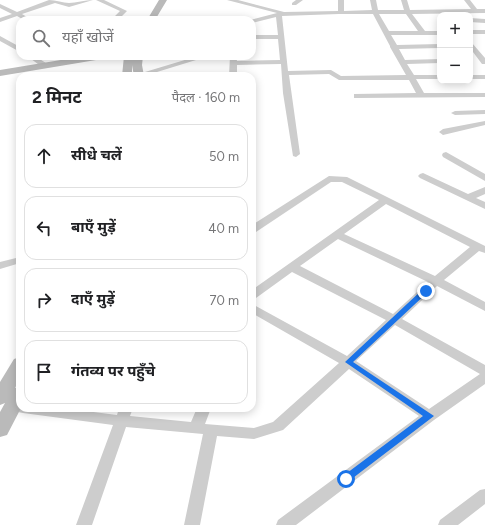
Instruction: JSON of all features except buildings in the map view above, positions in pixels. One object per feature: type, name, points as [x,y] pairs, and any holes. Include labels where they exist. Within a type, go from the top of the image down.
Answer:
[{"type":"main road","points":[[153,16],[163,0]]},
{"type":"main road","points":[[161,16],[171,0]]},
{"type":"main road","points":[[0,73],[74,60]]},
{"type":"main road","points":[[127,72],[128,60]]},
{"type":"main road","points":[[138,60],[138,72]]},
{"type":"main road","points":[[0,430],[15,403]]},
{"type":"street","points":[[0,20],[16,13],[54,1],[69,5],[90,0]]},
{"type":"street","points":[[99,0],[124,11],[118,16]]},
{"type":"street","points":[[230,0],[283,14]]},
{"type":"street","points":[[294,4],[300,0]]},
{"type":"street","points":[[341,0],[341,13]]},
{"type":"street","points":[[373,0],[375,12],[393,47],[421,95]]},
{"type":"street","points":[[404,0],[408,12],[423,33]]},
{"type":"street","points":[[467,0],[475,11]]},
{"type":"street","points":[[0,6],[22,16]]},
{"type":"street","points":[[256,20],[283,14],[440,10],[485,11]]},
{"type":"street","points":[[283,14],[281,37],[296,154]]},
{"type":"street","points":[[473,20],[485,20]]},
{"type":"street","points":[[473,32],[485,32]]},
{"type":"street","points":[[387,33],[437,33]]},
{"type":"street","points":[[256,37],[281,37]]},
{"type":"street","points":[[0,38],[16,48]]},
{"type":"street","points":[[393,47],[437,46]]},
{"type":"street","points":[[473,48],[482,59]]},
{"type":"street","points":[[37,60],[45,65]]},
{"type":"street","points":[[150,72],[192,60]]},
{"type":"street","points":[[233,60],[233,72]]},
{"type":"street","points":[[250,60],[284,62]]},
{"type":"street","points":[[403,62],[437,61]]},
{"type":"street","points":[[285,73],[331,72],[337,77],[345,78],[437,77]]},
{"type":"street","points":[[473,77],[485,77]]},
{"type":"street","points":[[357,96],[485,95]]},
{"type":"street","points":[[455,112],[485,112]]},
{"type":"street","points":[[443,132],[485,124]]},
{"type":"street","points":[[446,155],[485,178]]},
{"type":"street","points":[[424,176],[485,206]]},
{"type":"street","points":[[104,412],[124,414],[204,429],[254,434],[278,426],[436,281],[481,248],[344,179],[332,178],[256,227]]},
{"type":"street","points":[[467,198],[485,190]]},
{"type":"street","points":[[256,292],[386,200]]},
{"type":"street","points":[[337,235],[436,281],[485,307]]},
{"type":"street","points":[[0,266],[16,261]]},
{"type":"street","points":[[292,268],[395,320],[485,371]]},
{"type":"street","points":[[256,310],[348,362],[429,416]]},
{"type":"street","points":[[284,525],[429,416],[485,377]]},
{"type":"street","points":[[192,525],[204,429],[204,412]]},
{"type":"street","points":[[84,525],[124,414]]},
{"type":"street","points":[[446,525],[485,495]]},
{"type":"route","points":[[346,479],[429,416],[348,362],[426,291]]}]
